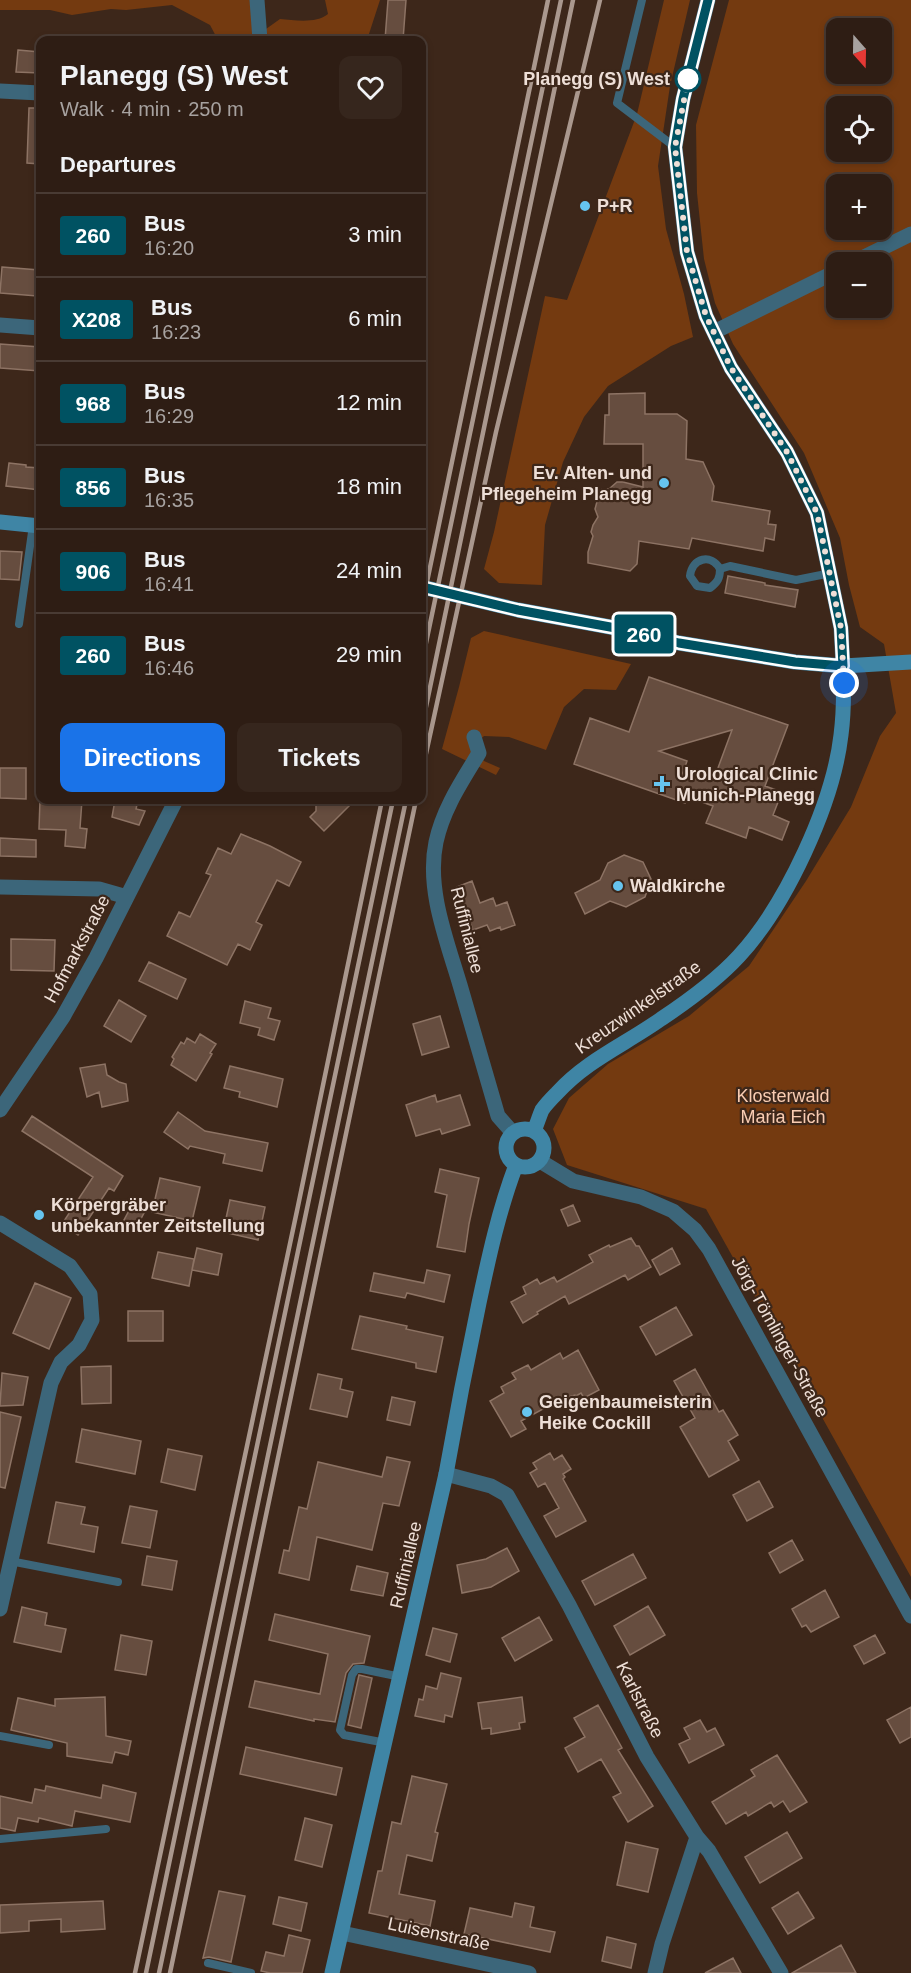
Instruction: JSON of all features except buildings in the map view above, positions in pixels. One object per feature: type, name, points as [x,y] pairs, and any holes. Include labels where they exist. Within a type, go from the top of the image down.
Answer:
[{"type":"street","points":[[257,0],[260,36]]},
{"type":"street","name":"Kreuzwinkelstraße","points":[[534,1131],[543,1108],[563,1086],[586,1066],[661,1020],[705,987],[739,957],[764,925],[788,886],[815,826],[831,785],[841,737],[845,699],[841,628],[817,513],[787,452],[731,368],[706,316],[687,252],[675,147],[683,99],[708,0]]},
{"type":"street","points":[[0,91],[36,93]]},
{"type":"street","points":[[874,252],[911,234]]},
{"type":"street","points":[[714,332],[826,276]]},
{"type":"street","points":[[0,325],[36,328]]},
{"type":"street","points":[[0,522],[36,526]]},
{"type":"street","points":[[426,588],[518,610],[621,629],[679,643],[795,662],[843,666],[911,662]]},
{"type":"street","name":"Ruffiniallee","points":[[474,737],[479,753],[449,802],[436,843],[434,873],[437,898],[448,941],[498,1116],[513,1133]]},
{"type":"street","name":"Hofmarkstraße","points":[[0,1110],[63,1017],[174,804]]},
{"type":"street","points":[[0,887],[99,889],[127,897]]},
{"type":"street","points":[[520,1130],[534,1131],[544,1144],[543,1156],[540,1161],[529,1167],[516,1165],[510,1161],[507,1154],[508,1139],[520,1130]]},
{"type":"street","name":"Jörg-Tömlinger-Straße","points":[[540,1161],[573,1181],[641,1197],[673,1211],[695,1230],[719,1268],[911,1616]]},
{"type":"street","name":"Ruffiniallee","points":[[332,1973],[446,1474],[488,1261],[505,1194],[516,1165]]},
{"type":"street","points":[[0,1223],[70,1266],[90,1294],[92,1320],[79,1345],[62,1362],[51,1383],[0,1609]]},
{"type":"street","name":"Karlstraße","points":[[446,1474],[490,1486],[507,1495],[569,1605],[647,1757],[697,1837],[709,1851],[782,1973]]},
{"type":"street","points":[[655,1973],[662,1944],[697,1837]]},
{"type":"street","name":"Luisenstraße","points":[[342,1933],[529,1973]]},
{"type":"lane","points":[[642,0],[617,103],[675,147]]},
{"type":"lane","points":[[19,624],[36,531]]},
{"type":"lane","points":[[720,569],[730,566],[796,580],[831,573]]},
{"type":"lane","points":[[10,1561],[118,1582]]},
{"type":"lane","points":[[386,1743],[344,1735],[340,1730],[352,1675],[356,1669],[401,1677]]},
{"type":"lane","points":[[0,1736],[50,1745]]},
{"type":"lane","points":[[0,1839],[106,1829]]},
{"type":"lane","points":[[208,1963],[251,1973]]},
{"type":"green space","points":[[0,0],[250,0],[255,36],[216,36],[210,25],[172,5],[126,10],[111,9],[72,15],[50,10],[0,10]]},
{"type":"green space","points":[[325,0],[380,0],[368,36],[267,36],[266,29],[280,19],[311,20],[328,14]]},
{"type":"green space","points":[[664,0],[690,0],[670,86],[658,166],[666,229],[693,337],[671,346],[608,386],[584,417],[563,462],[545,525],[542,585],[499,583],[484,569],[545,296],[567,300],[637,114]]},
{"type":"green space","name":"Klosterwald Maria Eich","points":[[729,0],[911,0],[911,1577],[706,1209],[567,1165],[553,1129],[569,1098],[608,1064],[689,1016],[749,966],[806,881],[851,807],[880,736],[896,713],[884,644],[860,627],[840,538],[804,453],[733,344],[715,303],[704,259],[697,193],[696,125]]},
{"type":"green space","points":[[484,631],[631,664],[616,690],[584,689],[564,707],[546,750],[509,737],[484,736],[472,747],[484,761],[500,768],[496,775],[442,749],[471,638]]},
{"type":"railway","points":[[426,587],[548,0]]},
{"type":"railway","points":[[426,643],[561,0]]},
{"type":"railway","points":[[426,707],[573,0]]},
{"type":"railway","points":[[426,754],[496,432],[600,0]]},
{"type":"railway","points":[[135,1973],[381,804]]},
{"type":"railway","points":[[146,1973],[392,804]]},
{"type":"railway","points":[[159,1973],[405,804]]},
{"type":"railway","points":[[170,1973],[415,804]]},
{"type":"bus line","name":"260","points":[[426,588],[518,610],[621,629],[679,643],[795,662],[843,666],[841,628],[817,513],[787,452],[731,368],[706,316],[687,252],[675,147],[683,99],[708,0]]},
{"type":"place","name":"Planegg (S) West","points":[[688,79]]},
{"type":"place","name":"P+R","points":[[585,206]]},
{"type":"place","name":"Ev. Alten- und Pflegeheim Planegg","points":[[664,483]]},
{"type":"place","name":"Urological Clinic Munich-Planegg","points":[[662,784]]},
{"type":"place","name":"Waldkirche","points":[[618,886]]},
{"type":"place","name":"Körpergräber unbekannter Zeitstellung","points":[[39,1215]]},
{"type":"place","name":"Geigenbaumeisterin Heike Cockill","points":[[527,1412]]},
{"type":"route","points":[[688,79],[675,147],[687,252],[706,316],[731,368],[787,452],[817,513],[841,628],[844,683]]}]
